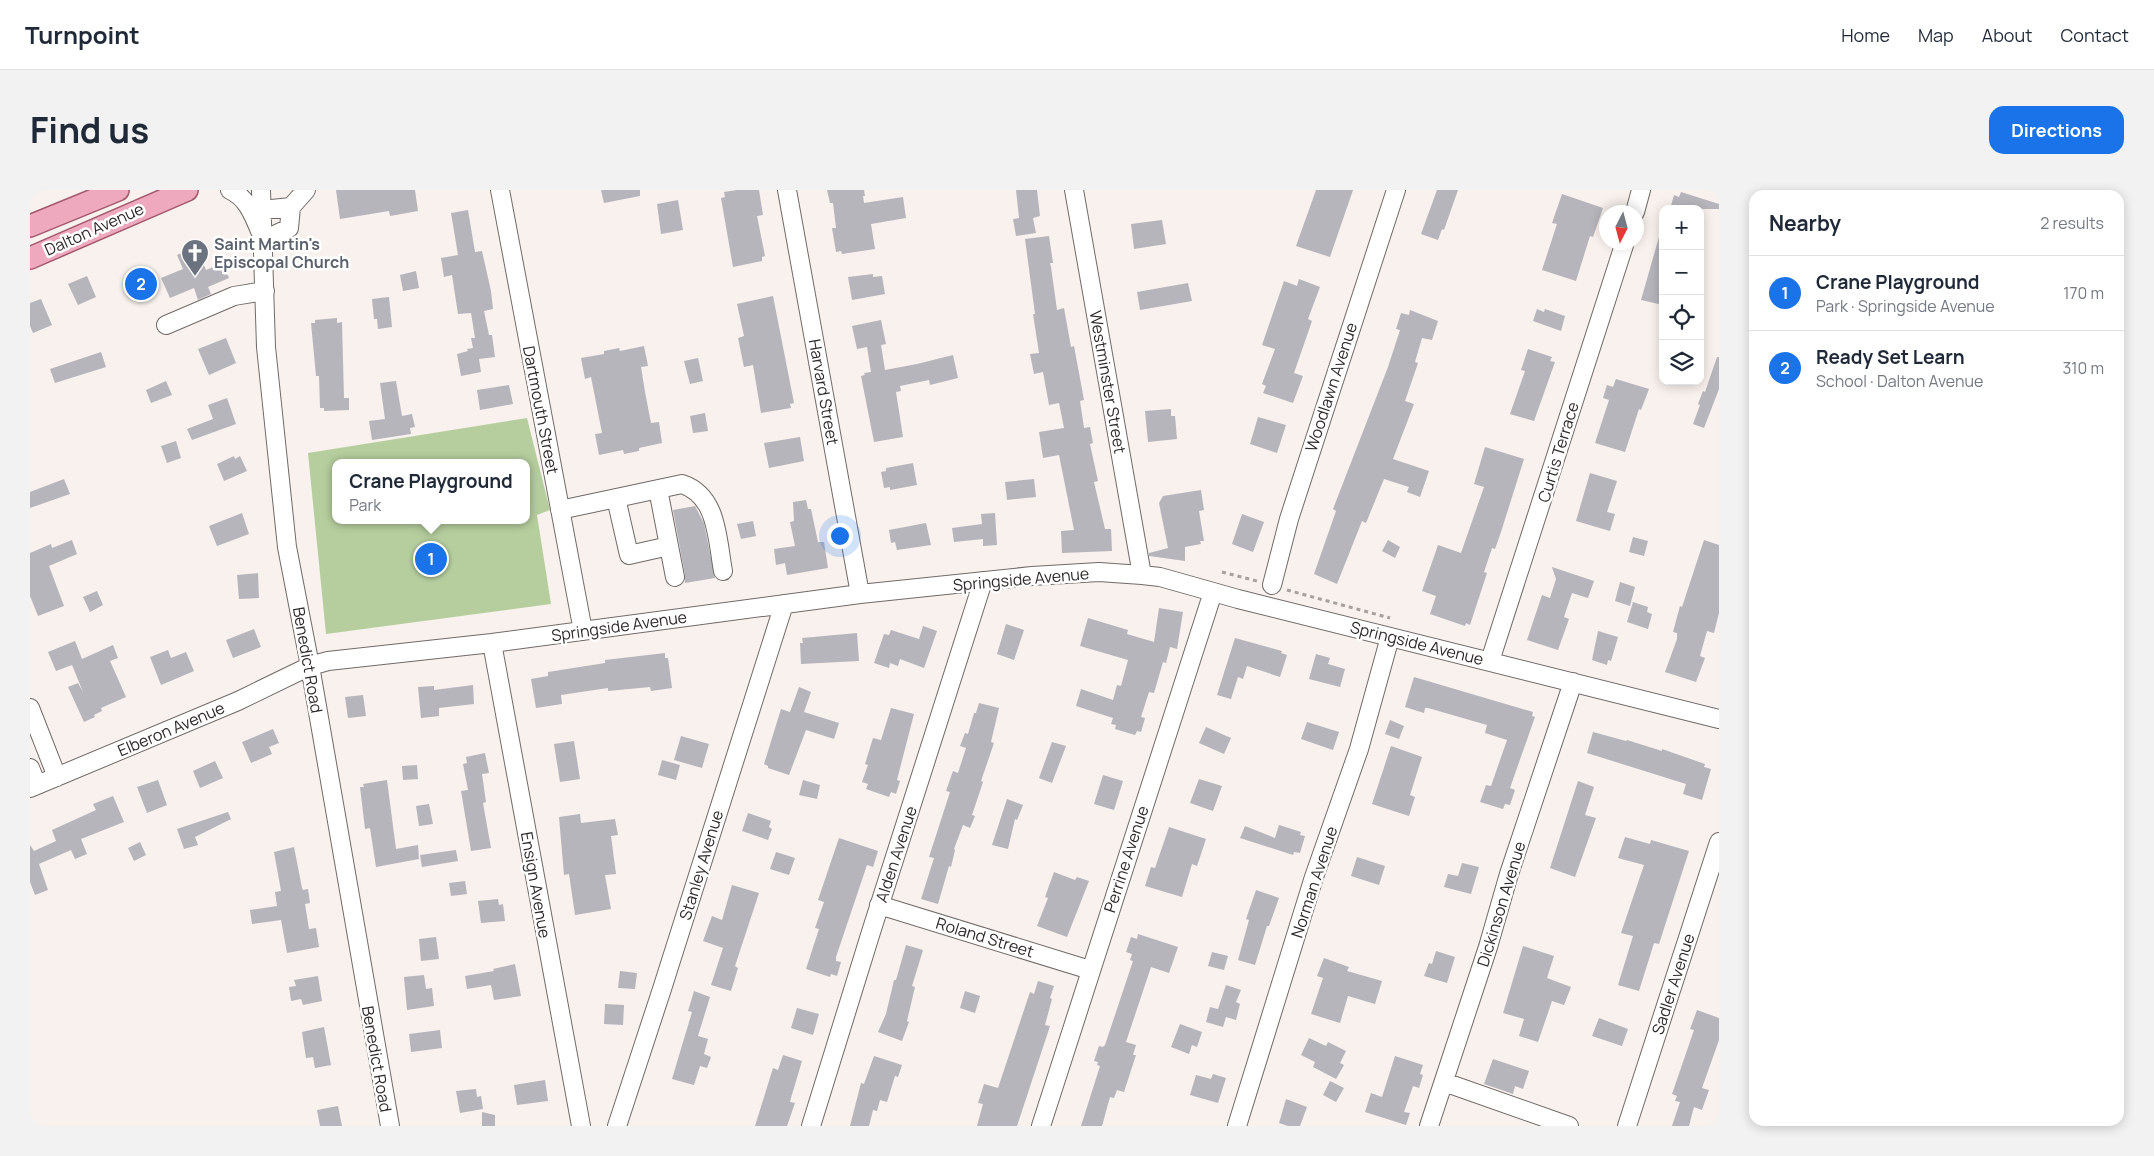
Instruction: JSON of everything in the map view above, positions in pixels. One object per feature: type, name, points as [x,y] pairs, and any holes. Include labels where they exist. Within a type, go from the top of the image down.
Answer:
[{"type":"main road","name":"Dalton Avenue","points":[[30,226],[95,194],[118,190]]},
{"type":"main road","name":"Dalton Avenue","points":[[30,258],[189,191]]},
{"type":"street","points":[[230,190],[238,194],[248,204],[264,240],[289,228],[291,207],[306,190]]},
{"type":"street","name":"Benedict Road","points":[[261,190],[266,347],[287,547],[310,666],[390,1126]]},
{"type":"street","name":"Dartmouth Street","points":[[500,190],[582,631]]},
{"type":"street","name":"Harvard Street","points":[[787,190],[860,594]]},
{"type":"street","name":"Westminster Street","points":[[1074,190],[1142,575]]},
{"type":"street","name":"Woodlawn Avenue","points":[[1272,586],[1289,519],[1396,190]]},
{"type":"street","points":[[1637,205],[1641,190]]},
{"type":"street","points":[[262,210],[291,207]]},
{"type":"street","name":"Curtis Terrace","points":[[1490,661],[1504,612],[1526,554],[1591,342],[1622,250]]},
{"type":"street","points":[[166,325],[234,296],[265,291]]},
{"type":"street","points":[[560,510],[682,484],[693,488],[704,498],[711,509],[723,571]]},
{"type":"street","points":[[658,489],[675,577]]},
{"type":"street","points":[[616,498],[629,554],[669,546]]},
{"type":"street","name":"Springside Avenue","points":[[310,666],[328,662],[492,643],[860,594],[1032,576],[1099,572],[1160,577],[1573,682],[1717,713]]},
{"type":"street","name":"Alden Avenue","points":[[810,1126],[879,905],[984,582]]},
{"type":"street","name":"Perrine Avenue","points":[[1041,1126],[1213,592]]},
{"type":"street","name":"Stanley Avenue","points":[[617,1126],[784,604]]},
{"type":"street","name":"Norman Avenue","points":[[1237,1126],[1314,878],[1359,749],[1390,637]]},
{"type":"street","name":"Ensign Avenue","points":[[492,643],[581,1126]]},
{"type":"street","name":"Elberon Avenue","points":[[34,787],[238,700],[310,666]]},
{"type":"street","name":"Dickinson Avenue","points":[[1429,1126],[1509,874],[1573,682]]},
{"type":"street","points":[[30,708],[57,777]]},
{"type":"street","points":[[30,768],[34,787]]},
{"type":"street","name":"Sadler Avenue","points":[[1628,1126],[1719,842]]},
{"type":"street","name":"Roland Street","points":[[879,905],[1090,970]]},
{"type":"street","points":[[1444,1082],[1569,1126]]},
{"type":"path","points":[[1222,572],[1394,619]]},
{"type":"green space","points":[[527,418],[550,510],[537,515],[551,604],[326,634],[308,453]]},
{"type":"building","points":[[336,190],[415,190],[418,211],[390,216],[389,211],[340,219]]},
{"type":"building","points":[[601,190],[640,190],[640,196],[604,203]]},
{"type":"building","points":[[759,190],[763,215],[757,216],[765,256],[762,257],[762,261],[733,267],[721,198],[725,197],[724,192]]},
{"type":"building","points":[[827,190],[864,190],[864,203],[903,197],[906,218],[871,224],[875,249],[842,254],[841,251],[836,252],[832,228],[836,228],[833,203],[830,203]]},
{"type":"building","points":[[1016,190],[1037,190],[1040,216],[1033,218],[1036,233],[1016,236],[1013,219],[1019,218]]},
{"type":"building","points":[[1316,190],[1353,190],[1330,257],[1296,246]]},
{"type":"building","points":[[1437,190],[1458,190],[1444,230],[1442,229],[1438,240],[1421,234]]},
{"type":"building","points":[[1681,192],[1719,204],[1719,209],[1704,209],[1704,205],[1671,205],[1674,195],[1679,197]]},
{"type":"building","points":[[1562,194],[1599,207],[1599,220],[1593,237],[1590,236],[1576,281],[1542,270],[1557,224],[1552,223]]},
{"type":"building","points":[[678,200],[683,230],[661,234],[657,204]]},
{"type":"building","points":[[468,210],[475,252],[482,251],[491,291],[493,309],[484,311],[489,335],[492,335],[495,357],[479,359],[481,372],[461,376],[457,354],[473,348],[471,338],[475,338],[471,313],[458,314],[452,275],[444,277],[441,258],[458,255],[451,213]]},
{"type":"building","points":[[1162,220],[1166,244],[1134,249],[1131,224]]},
{"type":"building","points":[[1049,236],[1053,263],[1050,263],[1057,310],[1064,308],[1071,347],[1074,346],[1084,400],[1080,401],[1084,428],[1090,427],[1093,443],[1090,444],[1098,481],[1094,482],[1105,529],[1111,529],[1112,551],[1062,553],[1061,531],[1074,530],[1059,455],[1043,458],[1039,432],[1064,428],[1059,403],[1049,405],[1043,372],[1034,374],[1030,354],[1039,353],[1025,239]]},
{"type":"building","points":[[1659,237],[1659,304],[1641,300]]},
{"type":"building","points":[[196,247],[206,270],[223,263],[229,278],[208,287],[211,294],[198,300],[194,288],[170,298],[161,278],[183,269],[177,255]]},
{"type":"building","points":[[416,271],[419,288],[403,291],[400,275]]},
{"type":"building","points":[[873,274],[873,277],[882,276],[885,294],[852,300],[848,277]]},
{"type":"building","points":[[87,276],[96,297],[78,305],[68,284]]},
{"type":"building","points":[[1299,279],[1320,287],[1308,319],[1312,321],[1294,373],[1303,376],[1293,403],[1263,393],[1266,386],[1262,384],[1275,349],[1262,345],[1284,281],[1297,286]]},
{"type":"building","points":[[1188,283],[1192,301],[1140,310],[1137,292]]},
{"type":"building","points":[[773,296],[794,403],[790,404],[791,408],[761,413],[753,365],[744,367],[738,338],[744,336],[737,304]]},
{"type":"building","points":[[389,297],[392,327],[378,329],[377,319],[374,319],[372,299]]},
{"type":"building","points":[[41,299],[52,325],[33,333],[30,326],[30,303]]},
{"type":"building","points":[[1537,309],[1544,312],[1545,309],[1565,316],[1561,331],[1533,321]]},
{"type":"building","points":[[1410,310],[1438,321],[1432,340],[1422,338],[1415,362],[1418,363],[1405,401],[1414,404],[1393,459],[1429,471],[1420,497],[1407,492],[1409,487],[1384,479],[1366,523],[1362,521],[1337,584],[1314,574],[1336,511],[1333,509],[1388,367],[1400,330],[1396,329],[1401,313],[1409,315]]},
{"type":"building","points":[[337,318],[337,323],[342,322],[344,398],[349,398],[349,410],[324,411],[324,408],[320,408],[319,376],[316,376],[311,323],[315,323],[315,320]]},
{"type":"building","points":[[881,320],[886,344],[881,345],[885,370],[953,355],[958,378],[930,385],[929,380],[900,386],[901,391],[896,392],[903,437],[874,442],[861,376],[865,375],[864,373],[871,372],[867,347],[857,349],[852,326]]},
{"type":"building","points":[[226,338],[236,363],[209,375],[198,349]]},
{"type":"building","points":[[644,346],[648,366],[641,367],[645,392],[651,423],[659,422],[662,443],[639,448],[639,451],[624,454],[623,450],[599,455],[595,434],[602,433],[591,377],[585,379],[581,358],[604,354],[604,351],[619,348],[620,351]]},
{"type":"building","points":[[1528,349],[1552,357],[1550,361],[1555,362],[1534,421],[1510,414],[1525,371],[1521,370]]},
{"type":"building","points":[[101,352],[106,367],[55,383],[50,369]]},
{"type":"building","points":[[1717,357],[1719,357],[1719,389],[1704,428],[1693,424],[1700,405],[1698,404],[1703,391],[1705,392]]},
{"type":"building","points":[[698,358],[703,381],[690,384],[684,361]]},
{"type":"building","points":[[1616,379],[1649,389],[1641,410],[1639,409],[1625,452],[1595,443],[1609,400],[1603,398],[1607,385],[1613,387]]},
{"type":"building","points":[[166,381],[172,395],[151,403],[146,390]]},
{"type":"building","points":[[396,381],[402,416],[412,414],[415,427],[410,428],[411,434],[372,440],[369,421],[385,419],[380,383]]},
{"type":"building","points":[[509,385],[513,404],[480,410],[477,390]]},
{"type":"building","points":[[227,398],[236,424],[192,440],[187,429],[213,419],[208,405]]},
{"type":"building","points":[[1171,409],[1171,416],[1175,416],[1177,439],[1148,442],[1145,411]]},
{"type":"building","points":[[705,413],[708,431],[693,433],[690,416]]},
{"type":"building","points":[[1258,417],[1286,425],[1277,453],[1250,444]]},
{"type":"building","points":[[800,437],[804,461],[769,468],[764,443]]},
{"type":"building","points":[[176,441],[181,458],[167,463],[161,446]]},
{"type":"building","points":[[1485,447],[1524,459],[1495,549],[1492,548],[1484,572],[1487,573],[1470,625],[1466,623],[1465,626],[1430,614],[1436,596],[1422,591],[1438,545],[1461,553],[1484,487],[1474,484]]},
{"type":"building","points":[[234,456],[235,459],[240,456],[247,471],[224,481],[217,464]]},
{"type":"building","points":[[913,463],[917,485],[890,490],[890,487],[884,488],[881,472],[886,471],[886,468]]},
{"type":"building","points":[[1590,473],[1617,481],[1607,512],[1615,514],[1610,531],[1576,521]]},
{"type":"building","points":[[64,479],[70,494],[30,508],[30,492]]},
{"type":"building","points":[[1034,479],[1036,497],[1007,500],[1005,482]]},
{"type":"building","points":[[1201,490],[1204,510],[1199,511],[1204,541],[1200,541],[1201,544],[1185,547],[1185,561],[1149,556],[1149,553],[1168,548],[1159,503],[1163,496]]},
{"type":"building","points":[[806,500],[808,509],[811,509],[818,542],[824,542],[828,568],[787,575],[785,563],[776,565],[774,549],[795,546],[790,522],[794,521],[793,502]]},
{"type":"building","points":[[695,506],[704,523],[715,578],[685,583],[673,510]]},
{"type":"building","points":[[242,513],[249,534],[217,546],[209,526]]},
{"type":"building","points":[[995,513],[997,545],[983,546],[983,539],[954,542],[952,528],[982,524],[981,514]]},
{"type":"building","points":[[1242,514],[1264,522],[1253,552],[1232,544]]},
{"type":"building","points":[[753,521],[756,536],[741,539],[737,524]]},
{"type":"building","points":[[926,523],[931,545],[897,550],[895,542],[891,543],[889,530]]},
{"type":"building","points":[[1633,537],[1648,541],[1644,556],[1629,552]]},
{"type":"building","points":[[72,540],[77,554],[49,566],[64,606],[38,616],[30,596],[30,553],[51,544],[52,548]]},
{"type":"building","points":[[1388,540],[1400,547],[1395,558],[1382,551]]},
{"type":"building","points":[[1704,540],[1719,545],[1719,613],[1714,633],[1707,631],[1700,656],[1705,658],[1696,682],[1665,672],[1677,639],[1677,633],[1673,632],[1680,606],[1682,607]]},
{"type":"building","points":[[1552,567],[1594,581],[1588,598],[1572,593],[1564,617],[1569,619],[1558,650],[1527,640],[1542,595],[1550,598],[1556,579]]},
{"type":"building","points":[[258,573],[259,598],[239,599],[237,575]]},
{"type":"building","points":[[1620,582],[1635,587],[1630,606],[1615,601]]},
{"type":"building","points":[[97,591],[103,605],[90,612],[83,597]]},
{"type":"building","points":[[1633,602],[1648,607],[1647,612],[1652,614],[1648,629],[1627,622]]},
{"type":"building","points":[[1159,608],[1183,612],[1177,649],[1170,647],[1166,663],[1163,662],[1154,693],[1149,692],[1141,717],[1145,718],[1141,732],[1137,731],[1135,735],[1115,729],[1116,725],[1111,724],[1113,718],[1076,706],[1081,689],[1113,700],[1117,685],[1121,686],[1128,660],[1080,646],[1088,618],[1128,630],[1127,634],[1154,642]]},
{"type":"building","points":[[1006,624],[1024,630],[1014,660],[997,654]]},
{"type":"building","points":[[923,626],[937,631],[924,668],[900,659],[898,666],[890,663],[889,668],[874,663],[884,634],[889,635],[891,630],[919,639]]},
{"type":"building","points":[[254,629],[261,647],[233,658],[226,640]]},
{"type":"building","points":[[1598,631],[1618,637],[1611,661],[1608,660],[1607,665],[1592,660]]},
{"type":"building","points":[[857,633],[859,661],[801,664],[800,643],[803,643],[802,638]]},
{"type":"building","points":[[1235,638],[1282,651],[1281,653],[1287,655],[1280,677],[1247,666],[1243,679],[1238,677],[1231,699],[1217,695]]},
{"type":"building","points":[[75,641],[82,659],[113,645],[118,658],[110,661],[126,697],[101,708],[102,711],[94,715],[95,717],[84,722],[68,687],[78,683],[83,692],[72,665],[56,671],[48,652]]},
{"type":"building","points":[[168,650],[171,658],[186,652],[194,671],[161,685],[150,657]]},
{"type":"building","points":[[665,653],[665,658],[668,658],[672,688],[651,691],[650,687],[608,691],[608,688],[561,695],[562,704],[536,708],[531,679],[548,676],[548,672],[605,663],[605,660]]},
{"type":"building","points":[[1316,654],[1330,658],[1328,664],[1345,669],[1340,687],[1309,679]]},
{"type":"building","points":[[1414,677],[1533,712],[1532,716],[1535,717],[1510,788],[1515,790],[1510,805],[1505,804],[1503,809],[1480,802],[1486,785],[1491,786],[1507,740],[1485,733],[1487,725],[1428,708],[1425,708],[1424,713],[1405,707]]},
{"type":"building","points":[[473,685],[474,704],[439,708],[439,716],[421,718],[418,687],[434,686],[434,690]]},
{"type":"building","points":[[799,687],[811,692],[804,712],[839,723],[834,739],[806,730],[789,775],[768,768],[764,764],[781,709],[790,712]]},
{"type":"building","points":[[363,695],[366,716],[348,718],[345,697]]},
{"type":"building","points":[[979,703],[999,708],[991,742],[994,743],[972,815],[975,816],[970,828],[963,825],[938,904],[921,899],[934,858],[929,857],[950,792],[946,791],[953,771],[958,773],[966,748],[960,746],[965,733],[968,734]]},
{"type":"building","points":[[891,708],[914,714],[897,780],[900,781],[896,794],[891,792],[889,797],[866,789],[868,784],[862,782],[868,765],[865,764],[873,738],[881,740]]},
{"type":"building","points":[[1390,720],[1404,726],[1399,739],[1385,734]]},
{"type":"building","points":[[1307,722],[1339,732],[1333,750],[1301,739]]},
{"type":"building","points":[[1206,727],[1231,738],[1224,754],[1199,743]]},
{"type":"building","points":[[273,729],[279,743],[269,747],[272,754],[251,763],[242,742]]},
{"type":"building","points":[[1593,732],[1662,751],[1662,749],[1705,764],[1704,767],[1711,769],[1702,800],[1683,794],[1686,784],[1587,753]]},
{"type":"building","points":[[681,736],[709,744],[702,768],[674,760]]},
{"type":"building","points":[[574,741],[580,779],[560,782],[554,744]]},
{"type":"building","points":[[1052,742],[1066,746],[1052,783],[1039,778]]},
{"type":"building","points":[[1391,746],[1422,757],[1410,795],[1415,797],[1409,816],[1372,804]]},
{"type":"building","points":[[485,753],[489,773],[482,774],[486,802],[483,803],[491,848],[471,851],[461,791],[468,790],[463,764],[467,763],[466,757]]},
{"type":"building","points":[[662,760],[680,765],[676,780],[658,775]]},
{"type":"building","points":[[215,761],[223,778],[200,788],[193,771]]},
{"type":"building","points":[[417,765],[418,779],[403,780],[402,766]]},
{"type":"building","points":[[1103,775],[1123,781],[1114,810],[1094,804]]},
{"type":"building","points":[[1199,779],[1222,786],[1213,811],[1190,803]]},
{"type":"building","points":[[158,780],[167,805],[147,813],[137,787]]},
{"type":"building","points":[[387,780],[396,849],[418,845],[419,859],[376,867],[370,828],[365,829],[360,787],[364,787],[363,784]]},
{"type":"building","points":[[803,780],[820,785],[817,799],[799,795]]},
{"type":"building","points":[[1578,781],[1594,787],[1585,815],[1596,818],[1575,877],[1550,868]]},
{"type":"building","points":[[113,796],[124,822],[81,839],[87,854],[75,859],[71,850],[39,864],[48,890],[35,895],[30,882],[30,845],[34,851],[56,841],[52,830],[96,810],[93,804]]},
{"type":"building","points":[[1007,799],[1023,805],[1017,820],[1015,819],[1008,849],[992,845]]},
{"type":"building","points":[[429,804],[433,824],[419,826],[416,806]]},
{"type":"building","points":[[228,812],[231,819],[195,837],[198,845],[184,849],[177,829]]},
{"type":"building","points":[[748,813],[771,821],[769,827],[772,829],[768,840],[742,831]]},
{"type":"building","points":[[580,814],[581,823],[615,819],[618,835],[611,836],[616,874],[605,875],[611,909],[575,915],[569,874],[564,875],[559,817]]},
{"type":"building","points":[[1279,825],[1301,832],[1300,835],[1305,836],[1300,853],[1294,852],[1293,855],[1240,838],[1245,826],[1275,838]]},
{"type":"building","points":[[1169,827],[1206,839],[1197,866],[1192,864],[1182,897],[1145,886],[1151,867],[1155,868]]},
{"type":"building","points":[[1625,837],[1650,844],[1651,840],[1689,851],[1659,944],[1654,943],[1639,991],[1618,985],[1633,936],[1621,933],[1644,865],[1618,858]]},
{"type":"building","points":[[839,838],[878,851],[873,867],[867,865],[836,957],[836,961],[841,962],[837,976],[831,974],[830,977],[806,969],[819,929],[815,928],[824,902],[818,900]]},
{"type":"building","points":[[140,842],[146,855],[134,861],[128,848]]},
{"type":"building","points":[[294,847],[302,888],[303,890],[308,889],[310,903],[305,904],[309,929],[316,928],[319,947],[287,953],[281,920],[252,924],[250,910],[277,906],[275,892],[281,891],[274,852]]},
{"type":"building","points":[[456,850],[458,861],[422,867],[420,855]]},
{"type":"building","points":[[776,852],[795,858],[789,875],[770,869]]},
{"type":"building","points":[[1357,857],[1385,866],[1379,885],[1351,876]]},
{"type":"building","points":[[1462,863],[1479,867],[1471,894],[1444,887],[1448,874],[1458,876]]},
{"type":"building","points":[[1054,872],[1075,880],[1077,877],[1089,881],[1067,937],[1037,926],[1048,898],[1045,897]]},
{"type":"building","points":[[465,881],[467,894],[451,896],[449,883]]},
{"type":"building","points":[[732,885],[759,893],[735,966],[738,968],[731,991],[711,985],[723,948],[703,941],[712,916],[722,920]]},
{"type":"building","points":[[1256,890],[1279,898],[1269,926],[1267,926],[1255,965],[1238,960],[1249,920],[1246,919]]},
{"type":"building","points":[[498,899],[499,905],[503,904],[505,921],[481,923],[478,901]]},
{"type":"building","points":[[1138,934],[1178,947],[1169,973],[1151,967],[1126,1042],[1136,1045],[1133,1055],[1136,1055],[1124,1092],[1117,1090],[1114,1098],[1110,1097],[1102,1126],[1081,1126],[1100,1066],[1097,1065],[1098,1062],[1094,1061],[1099,1046],[1103,1047],[1105,1045],[1133,961],[1130,960],[1132,954],[1126,952],[1131,937],[1137,939]]},
{"type":"building","points":[[436,937],[439,959],[421,961],[419,939]]},
{"type":"building","points":[[906,945],[923,950],[912,986],[915,987],[907,1021],[909,1022],[902,1041],[878,1032],[886,1014],[894,980],[896,980]]},
{"type":"building","points":[[1523,946],[1554,956],[1547,978],[1571,987],[1564,1005],[1552,1001],[1538,1042],[1519,1036],[1524,1019],[1503,1013]]},
{"type":"building","points":[[1436,951],[1455,957],[1447,983],[1424,976],[1429,963],[1432,964]]},
{"type":"building","points":[[1212,952],[1228,956],[1224,970],[1208,966]]},
{"type":"building","points":[[1324,958],[1349,967],[1347,971],[1382,981],[1375,1004],[1348,996],[1340,1023],[1311,1014],[1323,978],[1317,976]]},
{"type":"building","points":[[515,964],[521,996],[494,1000],[491,985],[467,989],[465,976],[494,971],[493,969]]},
{"type":"building","points":[[620,971],[637,973],[635,989],[618,988]]},
{"type":"building","points":[[424,975],[426,989],[432,988],[434,1006],[407,1010],[404,977]]},
{"type":"building","points":[[318,976],[322,1001],[303,1005],[301,999],[291,1001],[289,987],[296,986],[294,980]]},
{"type":"building","points":[[1038,981],[1054,986],[1045,1025],[1050,1026],[1017,1126],[977,1126],[983,1104],[978,1103],[984,1084],[998,1088],[1030,992],[1034,994]]},
{"type":"building","points":[[1226,985],[1241,990],[1236,1002],[1240,1004],[1236,1020],[1226,1017],[1223,1027],[1206,1022],[1210,1007],[1218,1009]]},
{"type":"building","points":[[694,991],[710,997],[698,1036],[708,1039],[704,1054],[711,1057],[707,1068],[700,1066],[694,1085],[672,1079],[692,1012],[688,1011]]},
{"type":"building","points":[[965,991],[980,996],[975,1013],[960,1008]]},
{"type":"building","points":[[605,1004],[624,1005],[623,1025],[604,1024]]},
{"type":"building","points":[[797,1008],[819,1014],[813,1035],[791,1028]]},
{"type":"building","points":[[1697,1010],[1719,1018],[1719,1040],[1702,1088],[1709,1090],[1702,1110],[1694,1107],[1689,1126],[1672,1126],[1680,1102],[1675,1101],[1677,1096],[1672,1094],[1694,1030],[1690,1029]]},
{"type":"building","points":[[1599,1018],[1628,1029],[1622,1046],[1592,1036]]},
{"type":"building","points":[[1180,1024],[1202,1032],[1197,1047],[1192,1045],[1189,1054],[1171,1047]]},
{"type":"building","points":[[324,1027],[331,1065],[315,1068],[313,1057],[306,1058],[302,1032]]},
{"type":"building","points":[[440,1030],[442,1048],[411,1052],[409,1034]]},
{"type":"building","points":[[1309,1038],[1326,1046],[1328,1042],[1346,1051],[1340,1063],[1344,1065],[1336,1079],[1313,1067],[1315,1062],[1301,1055]]},
{"type":"building","points":[[783,1055],[802,1061],[790,1102],[795,1103],[787,1126],[755,1126],[773,1068],[778,1070]]},
{"type":"building","points":[[874,1056],[902,1065],[898,1077],[895,1076],[887,1102],[880,1100],[877,1111],[873,1110],[869,1126],[850,1126],[861,1083],[864,1084]]},
{"type":"building","points":[[1395,1056],[1423,1065],[1420,1074],[1423,1075],[1419,1088],[1413,1086],[1404,1112],[1410,1113],[1406,1125],[1365,1112],[1371,1093],[1382,1097]]},
{"type":"building","points":[[1493,1059],[1529,1071],[1523,1089],[1515,1086],[1513,1094],[1484,1084]]},
{"type":"building","points":[[1213,1074],[1226,1078],[1218,1103],[1190,1095],[1196,1075],[1211,1079]]},
{"type":"building","points":[[545,1080],[548,1101],[517,1105],[514,1085]]},
{"type":"building","points":[[1330,1081],[1344,1088],[1336,1102],[1323,1095]]},
{"type":"building","points":[[476,1089],[477,1097],[481,1096],[483,1109],[460,1113],[456,1091]]},
{"type":"building","points":[[1286,1099],[1307,1107],[1300,1126],[1288,1126],[1279,1123]]},
{"type":"building","points":[[338,1106],[342,1126],[320,1126],[317,1110]]},
{"type":"building","points":[[482,1112],[495,1115],[495,1126],[482,1126]]},
{"type":"place","name":"Saint Martin's Episcopal Church","points":[[195,277]]},
{"type":"place","name":"Ready Set Learn","points":[[141,284]]},
{"type":"place","name":"Crane Playground","points":[[431,559]]}]
